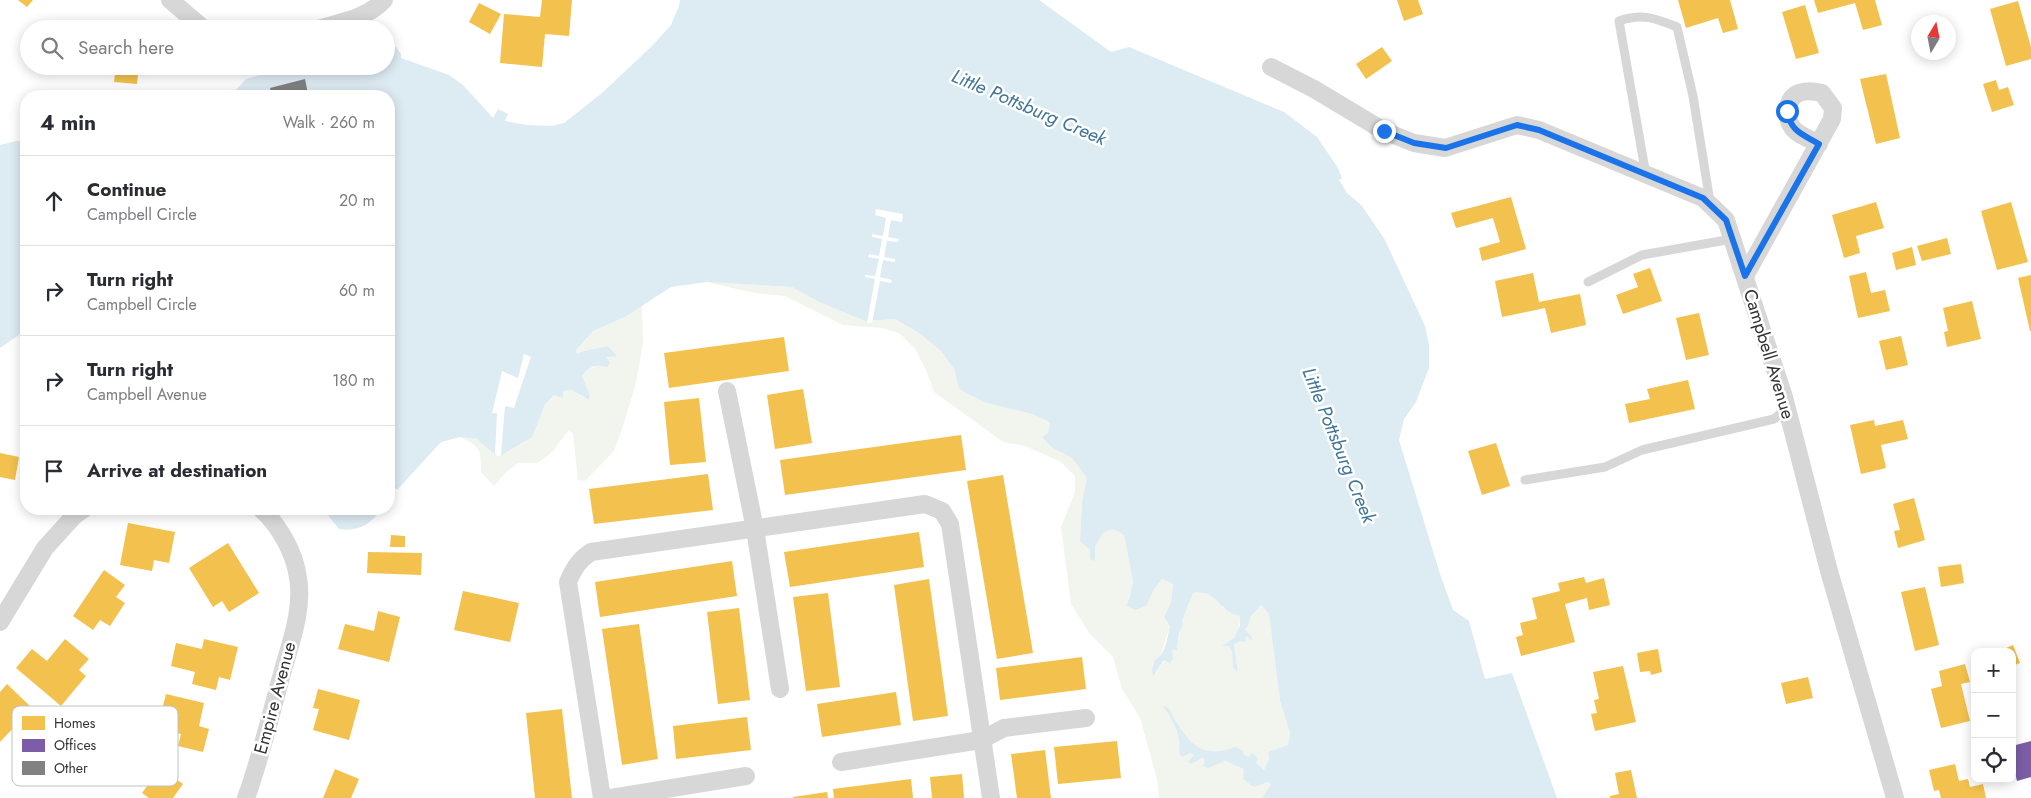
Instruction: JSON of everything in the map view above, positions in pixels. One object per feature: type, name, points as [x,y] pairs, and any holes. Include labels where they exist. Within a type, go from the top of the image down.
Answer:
[{"type":"street","points":[[170,0],[193,20]]},
{"type":"street","points":[[349,20],[380,4]]},
{"type":"street","name":"Campbell Avenue","points":[[1271,67],[1314,89],[1384,131],[1414,143],[1446,148],[1517,125],[1539,130],[1703,198],[1726,220],[1787,408],[1829,571],[1895,798]]},
{"type":"street","points":[[1745,276],[1819,144]]},
{"type":"street","points":[[727,391],[754,529],[780,689]]},
{"type":"street","points":[[602,798],[568,582],[574,567],[583,558],[592,552],[925,504],[942,511],[950,524],[990,798]]},
{"type":"street","points":[[0,622],[45,548],[75,515]]},
{"type":"street","name":"Empire Avenue","points":[[246,798],[255,774],[293,632],[299,596],[298,577],[292,557],[282,536],[268,515]]},
{"type":"street","points":[[841,762],[981,740],[1004,728],[1086,718]]},
{"type":"street","points":[[611,798],[746,776]]},
{"type":"lane","points":[[1646,175],[1619,21],[1633,16],[1654,18],[1677,27],[1693,96],[1710,205]]},
{"type":"lane","points":[[1588,282],[1642,255],[1732,239]]},
{"type":"lane","points":[[1525,480],[1605,467],[1642,450],[1774,419],[1787,408]]},
{"type":"shaded area","points":[[707,282],[792,287],[819,302],[865,321],[895,319],[919,333],[941,351],[954,369],[959,389],[987,403],[1029,413],[1050,423],[1048,433],[1042,437],[1051,447],[1072,458],[1088,478],[1082,502],[1080,541],[1090,550],[1095,561],[1095,547],[1103,533],[1113,529],[1124,535],[1133,582],[1128,599],[1147,605],[1154,589],[1162,579],[1173,584],[1171,602],[1164,617],[1170,626],[1154,676],[1172,650],[1177,649],[1182,621],[1193,593],[1203,592],[1218,600],[1223,608],[1240,616],[1236,636],[1223,646],[1229,645],[1232,651],[1233,667],[1238,671],[1234,644],[1245,635],[1251,639],[1251,636],[1245,629],[1251,616],[1261,605],[1269,614],[1280,701],[1290,733],[1288,745],[1268,752],[1269,759],[1264,770],[1256,763],[1252,753],[1248,757],[1237,753],[1206,752],[1188,740],[1169,708],[1181,743],[1180,753],[1195,755],[1188,762],[1191,763],[1201,759],[1219,760],[1257,774],[1271,784],[1262,798],[1159,798],[1157,779],[1140,718],[1122,689],[1113,657],[1090,634],[1071,604],[1061,527],[1075,492],[1075,476],[1061,462],[1025,446],[1003,442],[934,392],[926,370],[915,349],[899,333],[882,328],[843,325],[785,296],[754,293]]},
{"type":"shaded area","points":[[642,304],[643,344],[635,387],[614,451],[585,481],[578,480],[573,433],[568,431],[552,452],[538,463],[518,463],[506,472],[494,486],[481,472],[481,458],[476,446],[460,437],[477,439],[532,437],[545,405],[555,395],[563,398],[563,391],[572,390],[584,398],[590,395],[582,376],[609,357],[616,356],[608,346],[577,354],[576,350],[593,331],[625,317]]},
{"type":"water","name":"Little Pottsburg Creek","points":[[680,0],[1039,0],[1111,52],[1129,47],[1284,112],[1317,137],[1338,168],[1342,178],[1339,180],[1347,193],[1362,206],[1385,240],[1425,326],[1429,345],[1429,368],[1416,402],[1404,419],[1399,440],[1453,610],[1469,621],[1485,679],[1512,673],[1557,798],[1262,798],[1271,784],[1268,782],[1254,787],[1243,779],[1244,769],[1225,761],[1208,768],[1203,766],[1205,760],[1202,758],[1191,764],[1188,762],[1194,755],[1190,753],[1182,757],[1179,753],[1180,747],[1176,728],[1163,706],[1169,708],[1180,728],[1194,744],[1202,749],[1211,751],[1222,751],[1235,747],[1244,751],[1243,754],[1248,757],[1252,753],[1258,758],[1256,763],[1264,770],[1269,759],[1268,752],[1288,745],[1290,733],[1280,701],[1269,614],[1261,605],[1251,616],[1245,629],[1252,640],[1246,636],[1245,642],[1240,641],[1234,644],[1238,672],[1233,667],[1232,651],[1229,646],[1222,646],[1234,638],[1240,626],[1240,616],[1227,610],[1208,594],[1193,593],[1182,621],[1177,650],[1172,650],[1173,659],[1170,663],[1164,660],[1153,677],[1152,669],[1155,660],[1162,654],[1167,640],[1170,626],[1164,617],[1171,602],[1173,584],[1162,579],[1154,589],[1147,605],[1135,610],[1127,606],[1133,582],[1124,535],[1113,529],[1103,533],[1095,547],[1095,561],[1090,559],[1090,550],[1080,541],[1082,502],[1087,478],[1072,458],[1051,447],[1042,437],[1048,433],[1050,423],[1029,413],[987,403],[959,389],[954,369],[941,351],[919,333],[895,319],[865,321],[819,302],[792,287],[707,282],[671,287],[625,317],[593,331],[576,350],[577,354],[608,346],[617,356],[607,357],[610,363],[607,367],[593,367],[582,376],[590,395],[589,400],[572,390],[563,391],[563,398],[554,395],[545,405],[532,437],[498,457],[477,439],[460,437],[441,442],[398,489],[395,489],[395,90],[236,90],[246,79],[260,75],[395,75],[396,47],[401,54],[401,58],[449,75],[463,85],[493,118],[498,109],[508,114],[505,121],[526,125],[552,126],[564,123],[602,93],[653,45],[671,25]]},
{"type":"water","points":[[20,141],[20,334],[0,348],[0,145]]},
{"type":"water","points":[[328,515],[377,515],[368,523],[358,528],[339,529]]},
{"type":"pier","points":[[876,209],[903,214],[902,222],[891,220],[888,237],[899,239],[898,242],[887,241],[884,257],[895,259],[895,262],[883,260],[880,277],[892,280],[891,283],[880,281],[872,323],[867,323],[875,279],[865,277],[865,275],[875,276],[879,259],[868,257],[869,254],[879,256],[882,239],[872,237],[872,234],[883,236],[886,218],[875,215]]},
{"type":"pier","points":[[524,354],[531,357],[514,408],[505,406],[501,455],[498,457],[495,454],[497,413],[492,413],[502,371],[518,378]]},
{"type":"building: Homes","points":[[18,0],[33,0],[27,7]]},
{"type":"building: Homes","points":[[542,0],[572,0],[569,36],[545,34],[542,67],[500,63],[504,14],[540,17]]},
{"type":"building: Homes","points":[[1397,0],[1418,0],[1423,14],[1404,21]]},
{"type":"building: Homes","points":[[1678,0],[1730,0],[1738,29],[1723,33],[1718,18],[1686,28]]},
{"type":"building: Homes","points":[[1814,0],[1875,0],[1882,25],[1863,30],[1855,3],[1818,13]]},
{"type":"building: Homes","points":[[2018,1],[2031,47],[2031,59],[2006,66],[1990,9]]},
{"type":"building: Homes","points":[[479,3],[501,14],[490,34],[469,22]]},
{"type":"building: Homes","points":[[1805,5],[1819,53],[1796,59],[1782,12]]},
{"type":"building: Homes","points":[[1382,47],[1392,61],[1366,79],[1356,64]]},
{"type":"building: Homes","points":[[1886,74],[1900,138],[1876,144],[1860,79]]},
{"type":"building: Homes","points":[[115,75],[138,75],[137,84],[114,82]]},
{"type":"building: Homes","points":[[1996,80],[1999,90],[2008,87],[2014,105],[1992,112],[1983,84]]},
{"type":"building: Homes","points":[[1511,197],[1526,249],[1482,261],[1479,248],[1500,242],[1493,218],[1456,228],[1451,213]]},
{"type":"building: Homes","points":[[1876,202],[1884,228],[1856,236],[1860,253],[1844,258],[1832,215]]},
{"type":"building: Homes","points":[[2011,202],[2028,262],[1997,270],[1981,211]]},
{"type":"building: Homes","points":[[1947,238],[1951,254],[1922,261],[1917,246]]},
{"type":"building: Homes","points":[[1912,247],[1916,265],[1896,270],[1892,253]]},
{"type":"building: Homes","points":[[1650,268],[1662,301],[1623,314],[1616,295],[1638,287],[1633,274]]},
{"type":"building: Homes","points":[[1866,272],[1871,293],[1885,290],[1890,311],[1858,318],[1849,276]]},
{"type":"building: Homes","points":[[1533,273],[1539,302],[1580,294],[1586,325],[1551,333],[1545,308],[1502,317],[1495,281]]},
{"type":"building: Homes","points":[[2031,275],[2031,331],[2030,331],[2018,278]]},
{"type":"building: Homes","points":[[1972,301],[1981,339],[1947,347],[1944,332],[1948,331],[1943,308]]},
{"type":"building: Homes","points":[[1699,313],[1709,355],[1686,360],[1676,318]]},
{"type":"building: Homes","points":[[1901,336],[1908,365],[1886,370],[1879,341]]},
{"type":"building: Homes","points":[[784,337],[789,371],[669,388],[664,353]]},
{"type":"building: Homes","points":[[1688,380],[1695,409],[1629,423],[1625,404],[1650,399],[1647,389]]},
{"type":"building: Homes","points":[[803,389],[812,443],[775,449],[767,395]]},
{"type":"building: Homes","points":[[699,398],[706,462],[670,465],[664,402]]},
{"type":"building: Homes","points":[[1874,420],[1875,426],[1903,420],[1908,439],[1881,445],[1886,468],[1861,474],[1850,425]]},
{"type":"building: Homes","points":[[961,435],[966,470],[785,495],[780,460]]},
{"type":"building: Homes","points":[[1496,443],[1510,486],[1482,495],[1468,451]]},
{"type":"building: Homes","points":[[0,453],[19,457],[15,480],[0,477]]},
{"type":"building: Homes","points":[[708,474],[713,510],[594,524],[589,489]]},
{"type":"building: Homes","points":[[1003,475],[1033,653],[997,659],[967,481]]},
{"type":"building: Homes","points":[[1914,498],[1925,540],[1898,548],[1894,531],[1900,530],[1893,504]]},
{"type":"building: Homes","points":[[128,523],[175,532],[169,563],[154,560],[152,571],[120,565]]},
{"type":"building: Homes","points":[[919,532],[924,567],[790,587],[784,552]]},
{"type":"building: Homes","points":[[391,535],[405,536],[405,547],[390,547]]},
{"type":"building: Homes","points":[[228,543],[259,593],[229,612],[222,601],[213,607],[189,568]]},
{"type":"building: Homes","points":[[368,552],[422,553],[421,575],[367,573]]},
{"type":"building: Homes","points":[[732,561],[737,596],[600,617],[595,582]]},
{"type":"building: Homes","points":[[1961,564],[1964,583],[1941,587],[1938,567]]},
{"type":"building: Homes","points":[[104,570],[125,585],[116,597],[125,603],[110,626],[100,620],[93,630],[73,616]]},
{"type":"building: Homes","points":[[1584,577],[1586,583],[1604,578],[1610,605],[1589,610],[1587,598],[1565,604],[1575,642],[1521,656],[1516,637],[1523,635],[1520,623],[1537,619],[1532,598],[1560,591],[1558,583]]},
{"type":"building: Homes","points":[[929,579],[948,716],[913,721],[894,585]]},
{"type":"building: Homes","points":[[1925,587],[1939,645],[1915,651],[1901,592]]},
{"type":"building: Homes","points":[[463,591],[519,603],[510,642],[454,630]]},
{"type":"building: Homes","points":[[828,593],[840,687],[806,691],[793,597]]},
{"type":"building: Homes","points":[[739,608],[750,700],[718,704],[707,612]]},
{"type":"building: Homes","points":[[378,611],[400,617],[389,662],[338,649],[345,624],[374,631]]},
{"type":"building: Homes","points":[[639,624],[658,759],[622,765],[602,629]]},
{"type":"building: Homes","points":[[65,639],[89,659],[79,670],[86,676],[61,706],[16,668],[32,649],[47,661]]},
{"type":"building: Homes","points":[[204,639],[238,647],[230,680],[219,677],[216,690],[192,684],[195,672],[171,666],[176,643],[202,649]]},
{"type":"building: Homes","points":[[1658,649],[1662,672],[1651,675],[1650,671],[1640,672],[1637,653]]},
{"type":"building: Homes","points":[[2016,653],[2020,663],[2016,664]]},
{"type":"building: Homes","points":[[1082,657],[1086,689],[1000,700],[996,668]]},
{"type":"building: Homes","points":[[1965,664],[1970,682],[1961,684],[1970,721],[1941,728],[1931,689],[1942,686],[1939,671]]},
{"type":"building: Homes","points":[[1623,666],[1636,722],[1595,731],[1591,714],[1597,713],[1594,700],[1599,699],[1593,672]]},
{"type":"building: Homes","points":[[1808,677],[1813,698],[1786,704],[1781,683]]},
{"type":"building: Homes","points":[[7,684],[30,706],[12,706],[12,729],[0,742],[0,692]]},
{"type":"building: Homes","points":[[318,689],[360,700],[349,740],[313,730],[319,709],[313,708]]},
{"type":"building: Homes","points":[[896,692],[901,725],[822,737],[817,704]]},
{"type":"building: Homes","points":[[166,694],[204,703],[199,726],[209,729],[203,752],[178,746],[181,734],[178,733],[178,706],[163,706]]},
{"type":"building: Homes","points":[[562,709],[572,798],[535,798],[526,713]]},
{"type":"building: Homes","points":[[747,717],[751,750],[676,759],[673,726]]},
{"type":"building: Homes","points":[[1117,741],[1121,778],[1058,784],[1054,747]]},
{"type":"building: Homes","points":[[1045,750],[1051,798],[1017,798],[1011,754]]},
{"type":"building: Homes","points":[[1955,764],[1959,781],[1968,779],[1970,787],[1983,784],[1986,798],[1941,798],[1939,790],[1934,791],[1929,770]]},
{"type":"building: Homes","points":[[335,769],[359,779],[351,798],[323,798]]},
{"type":"building: Homes","points":[[1631,770],[1637,798],[1610,798],[1610,796],[1619,794],[1615,773]]},
{"type":"building: Homes","points":[[962,774],[964,798],[932,798],[930,777]]},
{"type":"building: Homes","points":[[911,779],[913,798],[834,798],[833,789]]},
{"type":"building: Homes","points":[[178,781],[183,784],[173,798],[149,798],[142,793],[147,786],[178,786]]},
{"type":"building: Homes","points":[[827,792],[828,798],[793,798],[793,797]]},
{"type":"building: Offices","points":[[2031,741],[2031,777],[2017,781],[2016,777],[2016,745]]},
{"type":"building: Other","points":[[305,79],[307,90],[270,90],[270,88]]},
{"type":"route","points":[[1384,131],[1414,143],[1446,148],[1517,125],[1539,130],[1703,198],[1726,220],[1745,276],[1819,144],[1793,129],[1789,122],[1787,111]]}]
